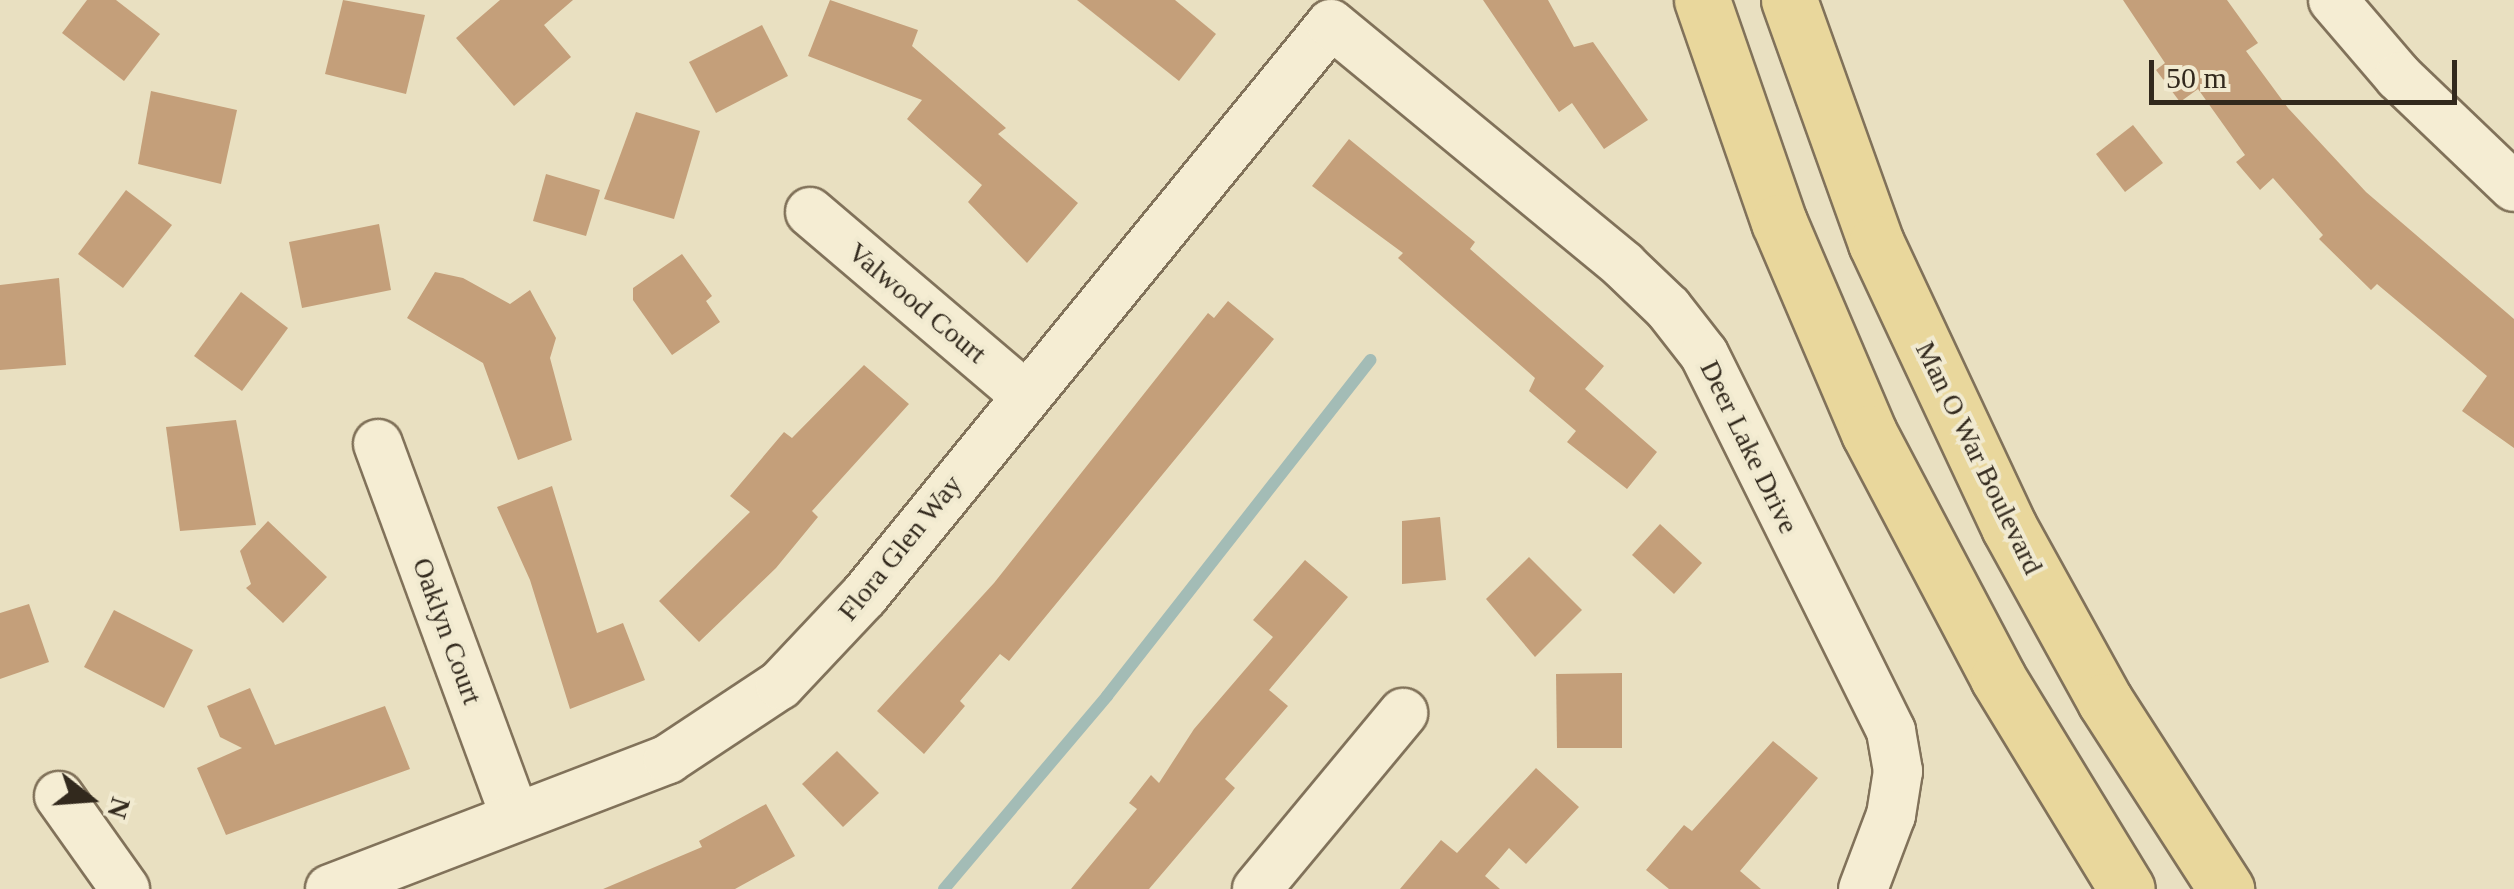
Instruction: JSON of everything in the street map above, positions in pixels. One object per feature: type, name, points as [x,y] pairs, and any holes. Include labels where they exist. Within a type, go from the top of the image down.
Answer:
[{"type":"main road","points":[[1702,0],[1779,222],[1870,433],[1998,678],[2127,889]]},
{"type":"main road","name":"Man O War Boulevard","points":[[1789,0],[1876,242],[2009,527],[2106,701],[2226,889]]},
{"type":"street","points":[[2333,0],[2399,77],[2514,187]]},
{"type":"street","name":"Flora Glen Way","points":[[330,889],[668,759],[780,685],[864,596],[1326,8]]},
{"type":"street","name":"Deer Lake Drive","points":[[1326,8],[1668,308],[1704,354],[1891,731],[1898,771],[1891,816],[1863,889]]},
{"type":"street","name":"Valwood Court","points":[[810,212],[1024,394]]},
{"type":"street","name":"Oaklyn Court","points":[[378,444],[515,817]]},
{"type":"street","points":[[1257,889],[1403,713]]},
{"type":"street","points":[[59,796],[125,889]]},
{"type":"building","points":[[87,0],[116,0],[160,34],[124,81],[62,33]]},
{"type":"building","points":[[343,0],[425,15],[406,94],[325,74]]},
{"type":"building","points":[[500,0],[573,0],[544,25],[571,57],[514,106],[456,38]]},
{"type":"building","points":[[830,0],[918,30],[912,46],[1006,128],[998,134],[1078,203],[1027,263],[968,202],[982,185],[907,119],[922,100],[808,56]]},
{"type":"building","points":[[1077,0],[1175,0],[1216,34],[1179,81]]},
{"type":"building","points":[[1483,0],[1548,0],[1574,47],[1593,42],[1648,120],[1604,149],[1572,103],[1559,112]]},
{"type":"building","points":[[2123,0],[2227,0],[2258,43],[2246,51],[2288,108],[2366,192],[2514,319],[2514,448],[2462,411],[2487,376],[2377,284],[2371,290],[2319,239],[2323,235],[2273,178],[2260,190],[2236,162],[2245,155],[2198,89],[2180,102],[2156,70],[2165,63]]},
{"type":"building","points":[[762,25],[788,76],[716,113],[689,62]]},
{"type":"building","points":[[151,91],[237,110],[221,184],[138,164]]},
{"type":"building","points":[[636,112],[700,131],[674,219],[604,199]]},
{"type":"building","points":[[2133,125],[2163,163],[2125,192],[2096,154]]},
{"type":"building","points":[[1349,139],[1475,242],[1470,249],[1604,366],[1585,389],[1657,452],[1627,489],[1567,442],[1576,431],[1529,391],[1535,378],[1398,258],[1403,253],[1312,186]]},
{"type":"building","points":[[546,174],[600,190],[586,236],[533,221]]},
{"type":"building","points":[[126,190],[172,225],[123,288],[78,254]]},
{"type":"building","points":[[379,224],[391,290],[302,308],[289,242]]},
{"type":"building","points":[[682,254],[712,296],[706,301],[720,322],[672,355],[633,300],[633,288]]},
{"type":"building","points":[[435,272],[463,278],[510,304],[530,290],[556,338],[550,358],[572,440],[518,460],[483,363],[407,318]]},
{"type":"building","points":[[59,278],[66,365],[0,370],[0,285]]},
{"type":"building","points":[[241,292],[288,328],[242,391],[194,356]]},
{"type":"building","points":[[1228,301],[1274,339],[1009,661],[1000,654],[960,701],[965,706],[924,754],[877,711],[994,583],[1208,313],[1214,318]]},
{"type":"building","points":[[864,365],[909,404],[812,511],[818,517],[776,568],[699,642],[659,601],[750,512],[730,496],[784,432],[792,438]]},
{"type":"building","points":[[236,420],[256,525],[180,531],[166,427]]},
{"type":"building","points":[[552,486],[597,633],[623,623],[645,680],[570,709],[530,580],[497,507]]},
{"type":"building","points":[[1440,517],[1446,580],[1402,584],[1402,521]]},
{"type":"building","points":[[268,521],[327,577],[283,623],[246,588],[251,584],[240,551]]},
{"type":"building","points":[[1660,524],[1702,563],[1674,594],[1632,555]]},
{"type":"building","points":[[1529,557],[1582,610],[1535,657],[1486,599]]},
{"type":"building","points":[[1305,560],[1348,597],[1269,690],[1288,706],[1225,779],[1235,788],[1149,889],[1071,889],[1137,809],[1129,803],[1151,775],[1159,783],[1194,729],[1273,637],[1253,620]]},
{"type":"building","points":[[29,604],[49,662],[0,679],[0,613]]},
{"type":"building","points":[[114,610],[193,650],[164,708],[84,667]]},
{"type":"building","points":[[1622,673],[1622,748],[1557,748],[1556,674]]},
{"type":"building","points":[[250,688],[275,745],[385,706],[410,769],[226,835],[197,768],[242,748],[220,737],[207,706]]},
{"type":"building","points":[[1773,741],[1818,778],[1740,871],[1761,889],[1669,889],[1646,870],[1684,825],[1692,831]]},
{"type":"building","points":[[837,751],[879,793],[843,827],[802,784]]},
{"type":"building","points":[[1536,768],[1579,807],[1526,864],[1509,848],[1485,876],[1500,889],[1400,889],[1441,840],[1457,853]]},
{"type":"building","points":[[766,804],[795,856],[735,889],[603,889],[702,847],[699,841]]},
{"type":"waterway","points":[[944,889],[1107,696],[1370,360]]}]
